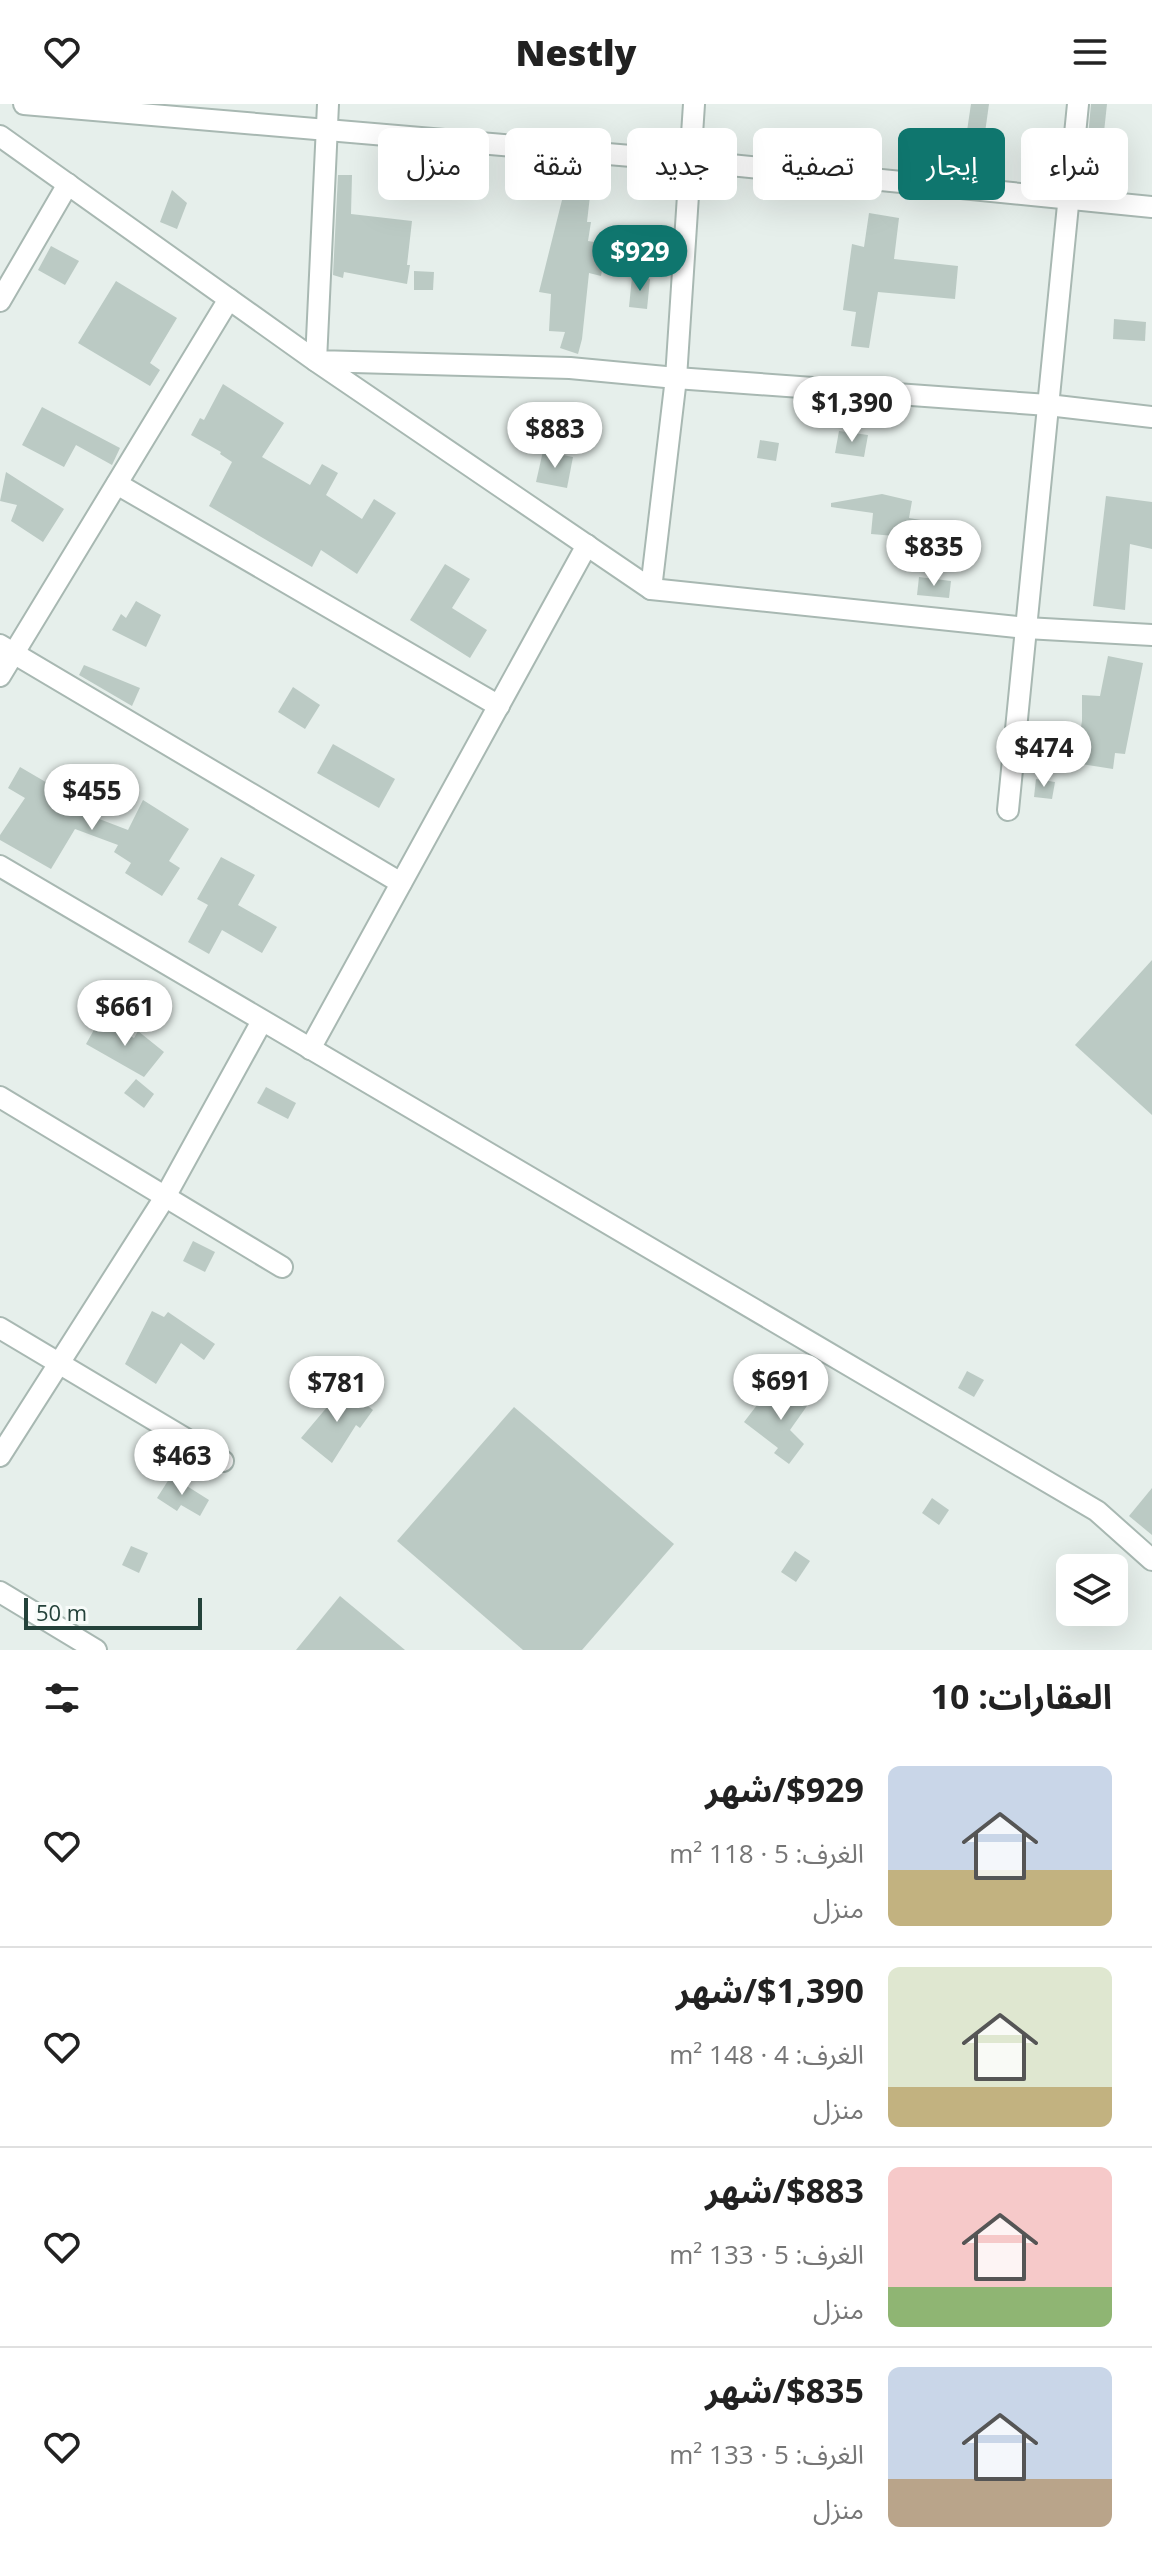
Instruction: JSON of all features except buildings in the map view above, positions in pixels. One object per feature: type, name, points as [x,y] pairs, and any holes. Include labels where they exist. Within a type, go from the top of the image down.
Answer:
[{"type":"street","points":[[24,104],[627,156]]},
{"type":"street","points":[[316,361],[328,104]]},
{"type":"street","points":[[692,128],[694,104]]},
{"type":"street","points":[[1076,128],[1078,104]]},
{"type":"street","points":[[0,136],[316,361],[651,589],[1026,628],[1152,635]]},
{"type":"street","points":[[737,166],[1021,194]]},
{"type":"street","points":[[0,301],[68,184]]},
{"type":"street","points":[[651,589],[676,378],[687,200]]},
{"type":"street","points":[[1008,810],[1070,200]]},
{"type":"street","points":[[1080,200],[1152,207]]},
{"type":"street","points":[[0,676],[7,649],[117,484],[229,299]]},
{"type":"street","points":[[316,361],[570,368],[1048,405],[1152,417]]},
{"type":"street","points":[[117,484],[499,706]]},
{"type":"street","points":[[310,1049],[587,545]]},
{"type":"street","points":[[7,649],[401,883]]},
{"type":"street","points":[[0,866],[1097,1511],[1152,1560]]},
{"type":"street","points":[[0,1456],[165,1197],[262,1021]]},
{"type":"street","points":[[0,1097],[282,1267]]},
{"type":"street","points":[[0,1328],[223,1461]]},
{"type":"street","points":[[0,1592],[96,1650]]}]
